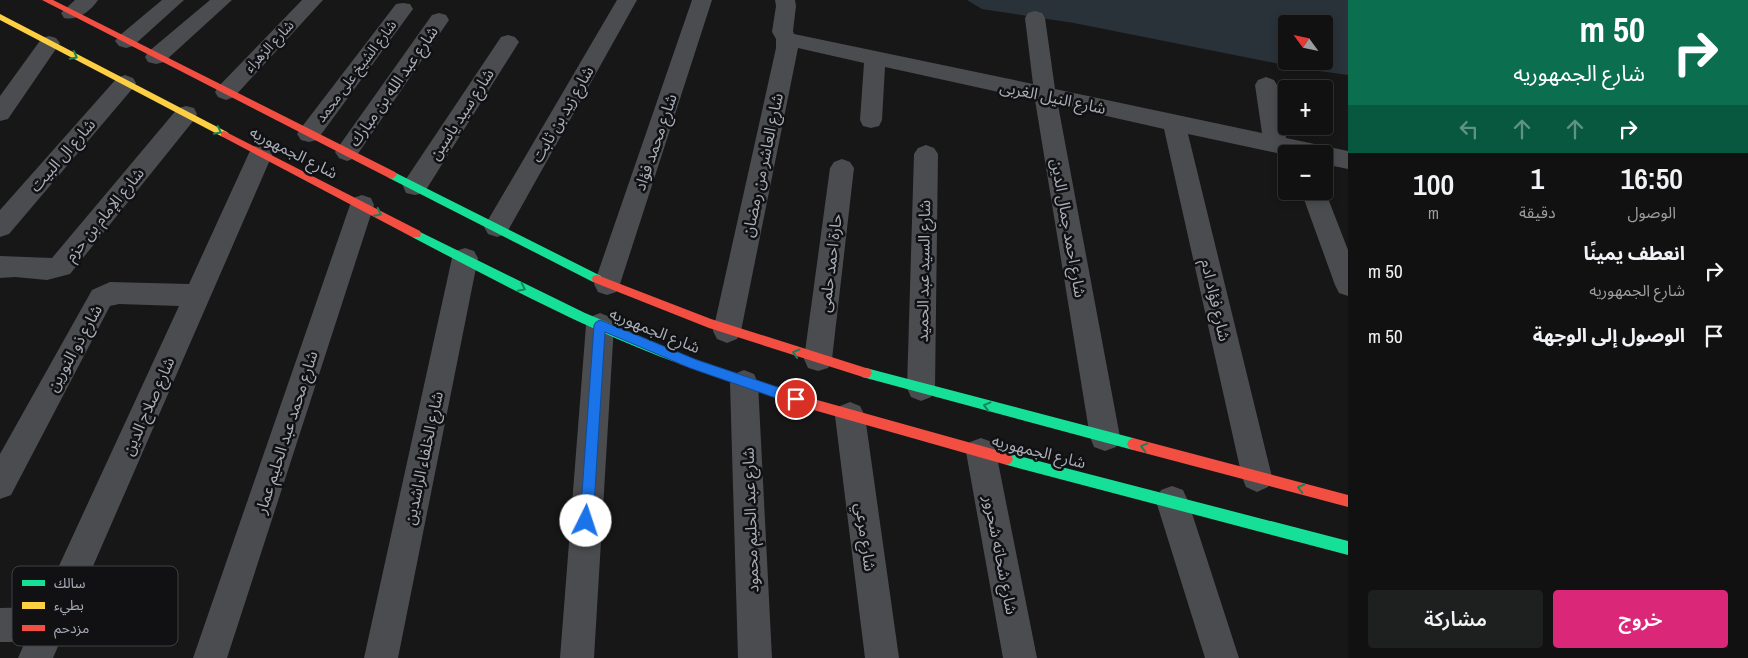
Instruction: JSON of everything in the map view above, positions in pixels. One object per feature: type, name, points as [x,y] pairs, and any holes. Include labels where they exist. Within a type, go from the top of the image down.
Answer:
[{"type":"street","name":"شارع الجمهوريه","points":[[46,0],[278,118],[307,139],[347,152],[607,284],[727,331],[921,388],[1348,501]]},
{"type":"street","points":[[71,13],[88,0]]},
{"type":"street","points":[[126,41],[174,0]]},
{"type":"street","points":[[156,57],[222,0]]},
{"type":"street","name":"شارع الزهراء","points":[[226,92],[313,0]]},
{"type":"street","name":"شارع زيد بن ثابت","points":[[497,227],[627,0]]},
{"type":"street","name":"شارع محمد فؤاد","points":[[607,284],[702,0]]},
{"type":"street","name":"شارع العاشر من رمضان","points":[[727,331],[787,48],[787,39],[782,32],[786,6],[785,0]]},
{"type":"street","name":"شارع الشيخ على محمد","points":[[307,139],[403,9]]},
{"type":"street","name":"شارع الجمهوريه","points":[[0,17],[186,114],[260,149],[507,281],[646,345],[744,382],[850,416],[1348,548]]},
{"type":"street","name":"شارع احمد جمال الدين","points":[[1035,18],[1045,95],[1106,437]]},
{"type":"street","name":"شارع عبد الله بن مبارك","points":[[347,152],[439,20]]},
{"type":"street","name":"شارع النيل الغربى","points":[[787,39],[1278,146]]},
{"type":"street","name":"شارع سيد ياسين","points":[[414,186],[508,42]]},
{"type":"street","points":[[0,113],[49,43]]},
{"type":"street","points":[[871,120],[875,58]]},
{"type":"street","name":"شارع ال البيت","points":[[0,227],[125,83]]},
{"type":"street","points":[[1266,85],[1295,145]]},
{"type":"street","name":"شارع الإمام بن حزم","points":[[0,266],[50,269],[61,266],[186,114]]},
{"type":"street","points":[[264,125],[278,118]]},
{"type":"street","name":"شارع فؤاد ادم","points":[[1174,123],[1258,477]]},
{"type":"street","points":[[260,149],[295,155]]},
{"type":"street","name":"شارع صلاح الدين","points":[[76,566],[198,296],[260,149]]},
{"type":"street","name":"شارع السيد عبد الحميد","points":[[921,388],[926,154]]},
{"type":"street","points":[[1333,157],[1348,160]]},
{"type":"street","name":"حارة احمد حلمى","points":[[818,359],[842,168]]},
{"type":"street","points":[[1316,200],[1348,285]]},
{"type":"street","name":"شارع محمد عبد الحليم عمار","points":[[210,658],[362,205]]},
{"type":"street","name":"شارع الخلفاء الراشدين","points":[[381,658],[465,258]]},
{"type":"street","name":"شارع ذو النورين","points":[[0,484],[102,298],[110,293],[119,292],[198,296]]},
{"type":"street","points":[[577,658],[600,325]]},
{"type":"street","name":"شارع عبد الحليم محمود","points":[[744,382],[755,658]]},
{"type":"street","name":"شارع مرعي","points":[[850,416],[882,658]]},
{"type":"street","name":"شارع شحاته شحرور","points":[[981,452],[1020,658]]},
{"type":"street","points":[[1172,501],[1222,658]]},
{"type":"street","name":"شارع صلاح الدين","points":[[35,658],[40,646]]},
{"type":"shaded area","points":[[967,0],[1348,0],[1348,75],[1312,70],[1333,70],[1333,15],[1278,15],[1278,64],[1074,23],[982,9]]},
{"type":"traffic: fast","points":[[392,175],[597,279]]},
{"type":"traffic: fast","points":[[416,234],[581,316],[683,360]]},
{"type":"traffic: fast","points":[[866,373],[1133,444]]},
{"type":"traffic: fast","points":[[1007,459],[1348,548]]},
{"type":"traffic: slow","points":[[0,17],[224,134]]},
{"type":"traffic: jam","points":[[46,0],[392,175]]},
{"type":"traffic: jam","points":[[224,134],[416,234]]},
{"type":"traffic: jam","points":[[597,279],[709,323],[866,373]]},
{"type":"traffic: jam","points":[[683,360],[803,401],[1007,459]]},
{"type":"traffic: jam","points":[[1133,444],[1348,501]]},
{"type":"route","points":[[586,521],[600,325],[694,364],[796,399]]}]
